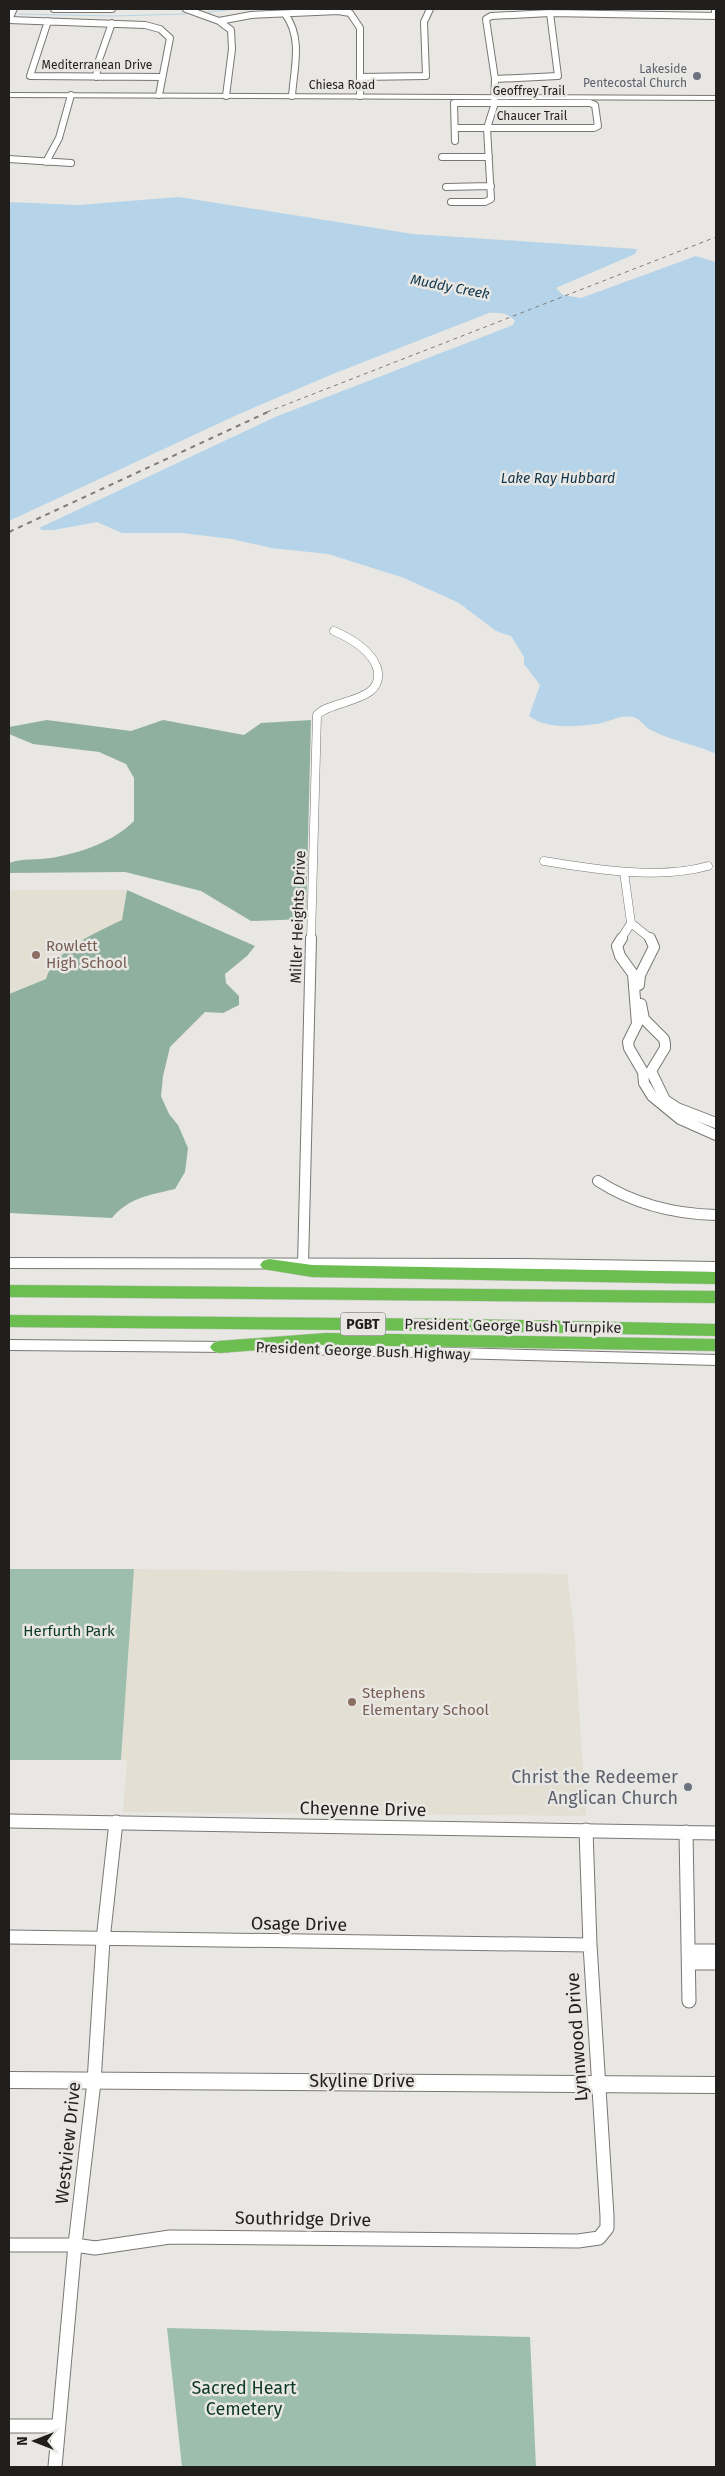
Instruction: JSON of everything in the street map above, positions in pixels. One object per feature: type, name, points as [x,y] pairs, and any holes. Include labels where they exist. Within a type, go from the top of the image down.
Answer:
[{"type":"highway","points":[[270,1265],[312,1271],[716,1278]]},
{"type":"highway","name":"President George Bush Turnpike","points":[[9,1291],[716,1297]]},
{"type":"highway","name":"President George Bush Turnpike","points":[[9,1321],[490,1325],[716,1330]]},
{"type":"highway","points":[[219,1347],[326,1339],[716,1345]]},
{"type":"main road","points":[[9,19],[13,9]]},
{"type":"main road","points":[[716,9],[716,14]]},
{"type":"main road","name":"Chiesa Road","points":[[9,95],[360,96],[494,100],[676,96],[716,93]]},
{"type":"main road","name":"Chiesa Road","points":[[676,96],[716,98]]},
{"type":"main road","points":[[9,1263],[522,1264],[716,1267]]},
{"type":"main road","name":"President George Bush Highway","points":[[9,1345],[219,1347],[716,1360]]},
{"type":"main road","name":"Skyline Drive","points":[[9,2080],[716,2085]]},
{"type":"street","points":[[54,9],[112,9]]},
{"type":"street","points":[[186,9],[219,21],[228,27],[232,35],[226,96]]},
{"type":"street","points":[[360,77],[426,76],[424,22],[430,9]]},
{"type":"street","points":[[219,21],[243,16],[342,11],[353,16],[360,28],[361,35],[360,96]]},
{"type":"street","points":[[451,202],[488,201],[491,199],[487,128],[494,100],[495,79],[486,19],[491,16],[550,13],[716,14]]},
{"type":"street","points":[[495,79],[550,78],[558,76],[550,13]]},
{"type":"street","points":[[285,14],[292,23],[296,34],[292,96]]},
{"type":"street","points":[[9,19],[150,25],[168,34],[170,38],[159,96]]},
{"type":"street","name":"Mediterranean Drive","points":[[48,21],[35,54],[30,74],[33,77],[162,76]]},
{"type":"street","points":[[96,77],[99,60],[112,23]]},
{"type":"street","points":[[46,162],[59,138],[71,96]]},
{"type":"street","name":"Geoffrey Trail","points":[[455,128],[454,102],[494,100],[590,103],[595,105],[596,115]]},
{"type":"street","name":"Chaucer Trail","points":[[455,128],[594,128],[598,126],[596,115]]},
{"type":"street","points":[[455,128],[455,140]]},
{"type":"street","points":[[442,157],[489,157]]},
{"type":"street","points":[[9,159],[71,163]]},
{"type":"street","points":[[446,187],[491,186]]},
{"type":"street","name":"Miller Heights Drive","points":[[303,1265],[318,715],[330,706],[366,695],[377,685],[379,672],[368,653],[350,637],[334,630]]},
{"type":"street","points":[[544,861],[598,870],[624,872],[692,870],[708,866]]},
{"type":"street","points":[[624,872],[631,924],[617,946],[620,956],[633,974],[644,1019],[654,1032],[664,1039],[666,1044],[651,1071],[664,1100],[680,1119],[716,1135]]},
{"type":"street","points":[[631,924],[643,931],[654,946],[654,954],[638,976],[637,1024],[628,1042],[628,1048],[643,1072],[644,1083],[652,1096],[669,1106],[716,1122]]},
{"type":"street","points":[[598,1181],[612,1191],[638,1202],[700,1215],[716,1215]]},
{"type":"street","name":"Cheyenne Drive","points":[[9,1821],[716,1833]]},
{"type":"street","name":"Westview Drive","points":[[54,2467],[75,2245],[94,2082],[103,1940],[116,1822]]},
{"type":"street","name":"Lynnwood Drive","points":[[586,1830],[590,1945],[607,2216],[607,2228],[599,2238]]},
{"type":"street","points":[[686,1832],[689,2001]]},
{"type":"street","name":"Osage Drive","points":[[9,1937],[103,1940],[590,1945]]},
{"type":"street","points":[[688,1957],[716,1951]]},
{"type":"street","points":[[688,1957],[716,1963]]},
{"type":"street","name":"Southridge Drive","points":[[9,2244],[75,2245],[95,2248],[170,2237],[578,2241],[599,2238]]},
{"type":"street","points":[[9,2426],[58,2426]]},
{"type":"shaded area","name":"Rowlett High School","points":[[9,890],[127,890],[122,920],[79,941],[46,979],[9,994]]},
{"type":"shaded area","name":"Stephens Elementary School","points":[[134,1569],[567,1574],[574,1629],[586,1816],[123,1812],[127,1760],[121,1760]]},
{"type":"green space","points":[[47,720],[131,731],[163,720],[244,735],[261,723],[311,720],[306,919],[251,921],[201,891],[125,872],[9,873],[9,863],[51,858],[96,846],[116,835],[134,821],[134,778],[126,764],[99,752],[33,744],[9,734],[9,727]]},
{"type":"green space","points":[[127,890],[255,946],[247,956],[225,974],[226,983],[239,996],[239,1005],[223,1013],[205,1012],[170,1047],[163,1076],[161,1096],[169,1114],[178,1125],[188,1148],[185,1172],[175,1189],[140,1198],[118,1211],[112,1218],[9,1213],[9,994],[46,979],[58,959],[67,951],[89,936],[122,920]]},
{"type":"green space","name":"Herfurth Park","points":[[9,1569],[134,1569],[121,1760],[9,1760]]},
{"type":"green space","name":"Sacred Heart Cemetery","points":[[167,2328],[530,2337],[536,2467],[182,2467]]},
{"type":"water","name":"Lake Ray Hubbard","points":[[179,197],[413,234],[637,249],[635,254],[556,288],[563,295],[581,298],[696,256],[716,262],[716,754],[659,734],[649,729],[638,719],[628,716],[600,723],[570,726],[552,725],[536,720],[529,716],[540,685],[524,664],[524,657],[511,636],[496,631],[459,603],[404,578],[328,554],[271,548],[232,539],[182,533],[122,533],[97,522],[54,530],[42,530],[39,528],[275,417],[513,325],[515,321],[503,314],[489,313],[333,374],[239,414],[9,521],[9,202],[78,205]]},
{"type":"waterway","points":[[208,12],[237,9]]},
{"type":"waterway","points":[[19,14],[112,16],[186,14]]},
{"type":"railway","points":[[267,412],[716,237]]},
{"type":"railway","points":[[9,532],[270,411]]},
{"type":"place","name":"Lakeside Pentecostal Church","points":[[697,76]]},
{"type":"place","name":"Rowlett High School","points":[[36,955]]},
{"type":"place","name":"Stephens Elementary School","points":[[352,1702]]},
{"type":"place","name":"Christ the Redeemer Anglican Church","points":[[688,1787]]},
{"type":"water label","name":"Muddy Creek","points":[[450,287]]}]
